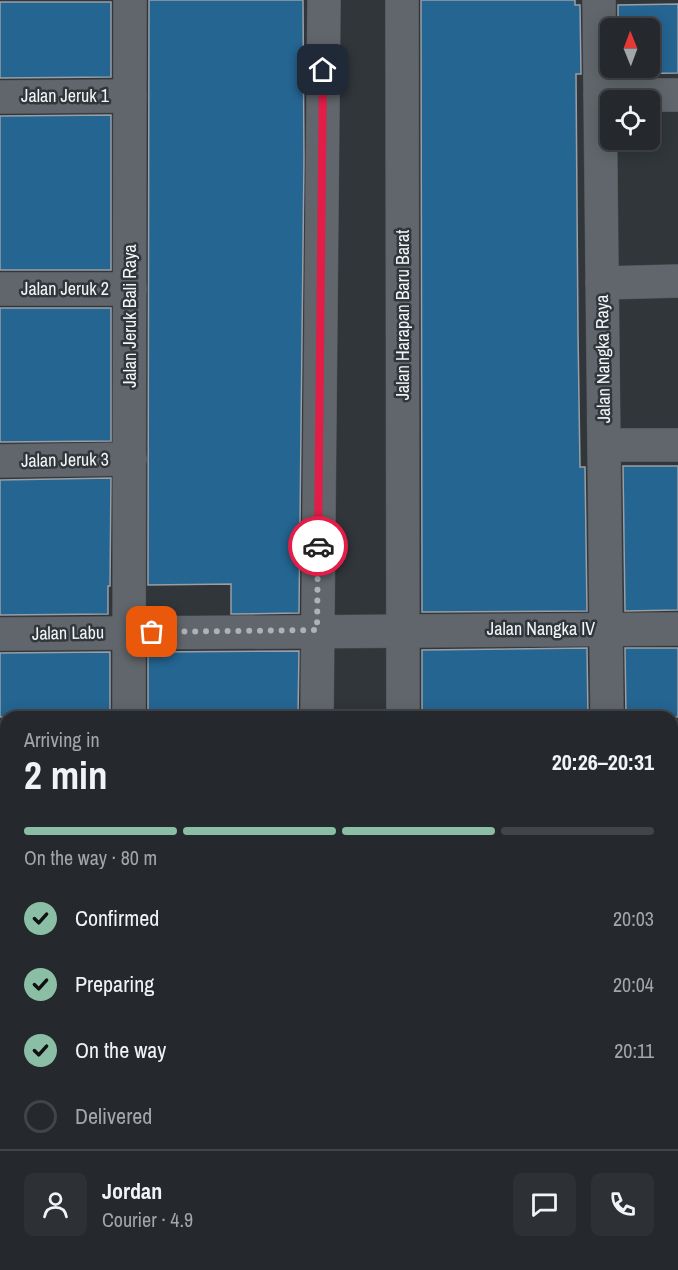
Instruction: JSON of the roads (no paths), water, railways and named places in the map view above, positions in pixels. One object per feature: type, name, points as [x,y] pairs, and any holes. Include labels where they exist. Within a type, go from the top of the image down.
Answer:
[{"type":"street","name":"Jalan Jeruk Bali Raya","points":[[129,711],[130,0]]},
{"type":"street","points":[[317,711],[324,0]]},
{"type":"street","name":"Jalan Harapan Baru Barat","points":[[402,0],[403,711]]},
{"type":"street","name":"Jalan Nangka Raya","points":[[599,0],[600,95]]},
{"type":"street","points":[[660,94],[678,94]]},
{"type":"street","name":"Jalan Jeruk 1","points":[[0,97],[130,96]]},
{"type":"street","name":"Jalan Nangka Raya","points":[[601,150],[608,711]]},
{"type":"street","points":[[602,283],[678,281]]},
{"type":"street","name":"Jalan Jeruk 2","points":[[0,289],[130,289]]},
{"type":"street","points":[[604,445],[678,445]]},
{"type":"street","name":"Jalan Jeruk 3","points":[[0,461],[130,459]]},
{"type":"street","name":"Jalan Nangka IV","points":[[317,630],[678,629]]},
{"type":"street","name":"Jalan Labu","points":[[0,634],[317,630]]}]
